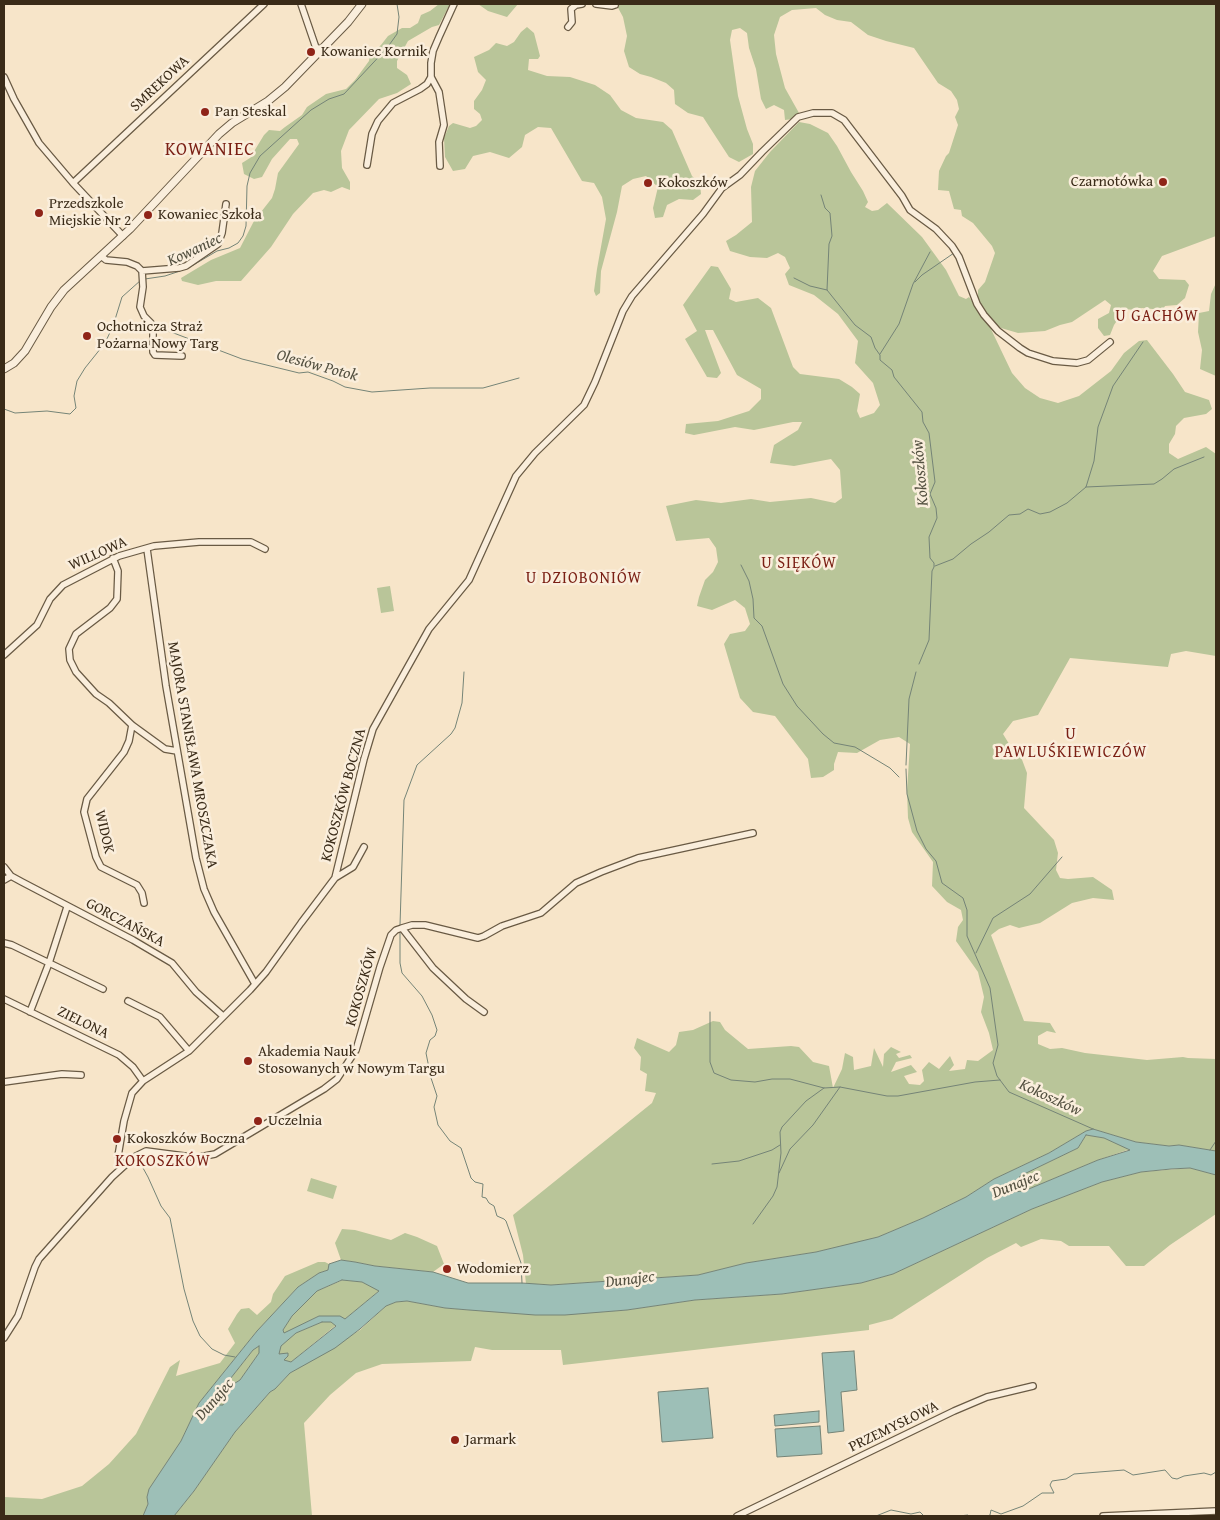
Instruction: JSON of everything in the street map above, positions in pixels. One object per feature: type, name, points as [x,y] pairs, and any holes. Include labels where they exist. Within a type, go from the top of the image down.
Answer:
[{"type":"street","name":"SMREKOWA","points":[[73,183],[264,4]]},
{"type":"street","points":[[300,4],[315,45],[320,52]]},
{"type":"street","points":[[4,369],[22,355],[51,307],[64,290],[123,236],[219,134],[232,123],[275,96],[320,52],[362,4]]},
{"type":"street","points":[[367,165],[372,134],[378,121],[393,103],[427,84],[431,76],[433,51],[454,4]]},
{"type":"street","points":[[568,27],[572,22],[570,9],[582,4]]},
{"type":"street","points":[[596,4],[612,6],[614,4]]},
{"type":"street","points":[[431,76],[439,92],[444,117],[444,125],[439,142],[440,166]]},
{"type":"street","points":[[4,77],[39,143],[73,183],[123,236]]},
{"type":"street","name":"KOKOSZKÓW BOCZNA","points":[[124,1166],[118,1156],[125,1114],[132,1093],[143,1081],[189,1051],[255,984],[335,878],[373,729],[429,629],[470,580],[516,476],[534,453],[584,404],[595,382],[623,311],[632,296],[703,214],[722,188],[740,175],[798,117],[813,113],[832,113],[844,120],[902,196],[910,210],[936,229],[952,246],[959,257],[980,310],[998,331],[1020,348],[1053,361],[1077,363],[1088,360],[1110,342]]},
{"type":"street","points":[[142,273],[186,266],[218,244],[222,233],[226,204]]},
{"type":"street","points":[[101,256],[106,260],[127,262],[137,266],[142,273],[143,284],[140,307],[153,328],[153,352],[155,355],[182,356]]},
{"type":"street","name":"WILLOWA","points":[[4,655],[37,624],[56,590],[113,558],[132,551],[168,544],[236,541],[251,542],[265,549]]},
{"type":"street","name":"MAJORA STANISŁAWA MROSZCZAKA","points":[[147,548],[192,841],[204,889],[214,912],[255,984]]},
{"type":"street","points":[[113,558],[118,571],[118,595],[116,602],[79,632],[70,643],[68,654],[71,664],[96,694],[109,703],[132,725],[165,748],[177,751]]},
{"type":"street","name":"WIDOK","points":[[132,725],[129,741],[124,752],[87,799],[84,812],[96,857],[101,867],[137,885],[142,893],[144,904]]},
{"type":"street","points":[[484,1012],[433,968],[402,928],[412,925],[425,926],[478,938],[502,926],[541,913],[576,883],[608,869],[638,858],[670,850],[753,833]]},
{"type":"street","points":[[335,878],[340,877],[353,867],[364,847]]},
{"type":"street","name":"GORCZAŃSKA","points":[[4,867],[11,876],[141,944],[172,963],[196,992],[223,1016]]},
{"type":"street","points":[[4,880],[11,876]]},
{"type":"street","points":[[30,1012],[68,907]]},
{"type":"street","name":"KOKOSZKÓW","points":[[4,1338],[18,1316],[39,1260],[124,1166],[140,1153],[146,1151],[192,1157],[215,1154],[332,1084],[344,1070],[356,1050],[391,935],[396,930],[402,928]]},
{"type":"street","points":[[4,943],[12,945],[103,989]]},
{"type":"street","name":"ZIELONA","points":[[4,999],[119,1055],[133,1066],[143,1081]]},
{"type":"street","points":[[128,1001],[160,1017],[189,1051]]},
{"type":"street","points":[[4,1082],[62,1074],[80,1075]]},
{"type":"street","name":"PRZEMYSŁOWA","points":[[737,1516],[988,1397],[1033,1386]]},
{"type":"street","points":[[1103,1516],[1216,1511]]},
{"type":"green space","points":[[439,4],[450,4],[439,25],[408,41],[397,61],[397,68],[407,75],[411,84],[397,93],[379,99],[349,130],[341,151],[342,168],[350,182],[350,190],[342,187],[331,192],[324,190],[313,193],[293,214],[271,247],[241,281],[216,281],[198,285],[182,281],[181,278],[211,260],[240,248],[254,221],[272,198],[278,173],[299,144],[297,139],[290,139],[272,159],[262,177],[254,179],[244,174],[242,163],[250,158],[264,135],[269,130],[280,131],[302,115],[307,107],[326,94],[346,89],[369,61],[370,55],[388,36],[402,28],[410,28],[418,23],[421,15]]},
{"type":"green space","points":[[478,4],[518,4],[507,17],[488,11]]},
{"type":"green space","points":[[616,4],[1216,4],[1216,236],[1162,256],[1153,271],[1159,279],[1185,280],[1189,285],[1185,298],[1177,305],[1165,306],[1163,310],[1125,309],[1114,325],[1110,335],[1104,336],[1098,328],[1098,319],[1109,313],[1111,305],[1105,300],[1072,322],[1045,331],[1018,333],[1001,328],[992,321],[978,298],[978,290],[985,282],[995,253],[992,246],[973,223],[962,216],[961,210],[954,209],[949,191],[938,190],[939,171],[949,153],[958,125],[955,117],[959,109],[957,100],[951,91],[938,83],[914,48],[868,35],[851,22],[837,20],[825,15],[816,8],[792,10],[780,17],[774,35],[776,54],[785,88],[799,113],[793,119],[785,120],[784,110],[774,105],[766,109],[761,99],[747,33],[740,28],[732,30],[730,40],[738,96],[753,144],[753,154],[739,162],[729,157],[703,117],[688,113],[675,104],[674,90],[666,83],[640,74],[629,67],[624,51],[627,36],[623,17]]},
{"type":"green space","points":[[527,27],[534,33],[540,56],[538,59],[529,59],[528,70],[547,76],[570,77],[595,85],[610,95],[621,110],[636,118],[663,122],[672,130],[692,176],[700,184],[701,194],[693,200],[679,199],[667,205],[663,217],[655,218],[653,208],[658,187],[646,176],[633,179],[622,186],[601,271],[600,293],[596,296],[594,291],[606,219],[602,197],[594,183],[582,181],[551,128],[538,127],[525,135],[522,147],[509,158],[490,152],[473,156],[465,169],[453,171],[445,157],[444,138],[449,126],[453,123],[470,128],[476,126],[482,120],[480,114],[474,109],[474,101],[486,80],[478,72],[474,57],[489,50],[496,43],[507,46],[514,42]]},
{"type":"green space","points":[[799,122],[810,124],[828,133],[863,191],[868,202],[865,207],[872,211],[878,210],[887,203],[922,237],[946,270],[959,296],[966,299],[969,297],[989,325],[1012,373],[1025,388],[1040,398],[1058,403],[1079,396],[1111,371],[1124,353],[1139,341],[1147,340],[1185,392],[1209,400],[1212,409],[1206,414],[1184,418],[1176,426],[1175,434],[1169,444],[1169,453],[1178,459],[1206,447],[1216,454],[1216,656],[1186,651],[1171,654],[1168,667],[1070,658],[1038,715],[1013,721],[1003,734],[1014,752],[1021,757],[1027,773],[1024,808],[1054,840],[1058,853],[1056,870],[1060,878],[1093,877],[1112,890],[1114,900],[1093,898],[1072,903],[1040,923],[1019,928],[1010,925],[999,929],[991,935],[1024,1021],[1050,1023],[1056,1033],[1047,1031],[1038,1036],[1038,1044],[1050,1049],[1062,1048],[1085,1053],[1147,1060],[1183,1057],[1216,1059],[1216,1151],[1179,1145],[1169,1146],[1136,1142],[1093,1129],[1086,1131],[1049,1153],[994,1179],[966,1197],[923,1218],[878,1237],[853,1244],[746,1263],[698,1275],[551,1285],[526,1284],[523,1255],[513,1215],[652,1103],[656,1093],[645,1091],[647,1074],[640,1070],[641,1057],[634,1048],[637,1038],[669,1052],[676,1045],[679,1032],[693,1030],[713,1021],[720,1022],[725,1030],[748,1049],[799,1047],[813,1062],[829,1066],[833,1088],[842,1069],[845,1053],[853,1057],[854,1070],[871,1066],[874,1048],[883,1067],[884,1054],[891,1047],[901,1052],[896,1054],[899,1058],[910,1055],[912,1058],[896,1062],[891,1072],[911,1065],[917,1072],[904,1076],[909,1084],[920,1085],[924,1081],[922,1070],[929,1062],[939,1069],[950,1056],[954,1065],[949,1071],[965,1069],[967,1060],[978,1061],[993,1050],[981,1012],[984,997],[978,972],[956,941],[958,927],[963,920],[961,910],[947,902],[932,886],[933,862],[912,832],[908,818],[907,791],[910,744],[899,737],[880,740],[857,753],[838,752],[834,770],[823,777],[811,778],[808,759],[775,716],[753,712],[740,698],[724,644],[730,634],[745,631],[750,624],[745,608],[735,600],[712,610],[697,606],[705,580],[713,572],[718,562],[716,548],[709,538],[676,541],[666,506],[696,500],[721,503],[751,499],[770,502],[811,498],[835,503],[842,498],[840,470],[831,459],[794,466],[770,463],[774,445],[798,430],[802,422],[754,430],[735,427],[694,435],[685,433],[686,424],[718,421],[749,411],[761,399],[761,389],[737,375],[713,330],[705,330],[721,373],[717,378],[707,377],[685,339],[697,331],[683,305],[711,266],[718,267],[731,289],[729,299],[736,302],[758,298],[771,308],[793,367],[800,374],[839,379],[852,387],[860,394],[857,411],[860,418],[874,413],[880,405],[873,383],[855,363],[858,341],[838,314],[814,295],[789,285],[785,274],[790,268],[785,257],[778,253],[767,258],[750,257],[730,251],[726,241],[752,222],[751,187],[755,171],[770,152]]},
{"type":"green space","points":[[1216,283],[1216,376],[1200,369],[1202,350],[1198,332],[1199,313],[1209,311],[1211,294]]},
{"type":"green space","points":[[390,586],[394,611],[381,613],[377,588]]},
{"type":"green space","points":[[1086,1135],[1104,1138],[1130,1149],[1098,1160],[1024,1191],[1012,1192],[1008,1190],[1017,1185],[1020,1176],[1078,1148]]},
{"type":"green space","points":[[1190,1168],[1216,1175],[1216,1214],[1170,1245],[1144,1266],[1126,1266],[1109,1246],[1069,1246],[1061,1241],[1041,1239],[1021,1247],[1016,1243],[987,1258],[892,1319],[869,1325],[869,1330],[563,1365],[561,1350],[492,1350],[475,1347],[471,1361],[382,1364],[356,1373],[330,1395],[304,1423],[312,1516],[174,1516],[235,1432],[270,1392],[290,1373],[360,1330],[386,1306],[396,1302],[407,1301],[469,1310],[597,1312],[627,1310],[695,1300],[782,1294],[861,1283],[893,1274],[1032,1209],[1102,1182],[1141,1172]]},
{"type":"green space","points":[[311,1178],[337,1186],[333,1199],[307,1191]]},
{"type":"green space","points":[[342,1229],[355,1230],[391,1240],[405,1233],[417,1237],[437,1246],[444,1264],[433,1272],[375,1266],[341,1260],[335,1243]]},
{"type":"green space","points":[[318,1262],[329,1264],[328,1270],[319,1273],[298,1287],[257,1331],[199,1403],[181,1441],[149,1489],[148,1504],[143,1516],[4,1516],[4,1497],[42,1499],[82,1486],[109,1464],[136,1434],[170,1367],[180,1360],[176,1376],[220,1363],[235,1343],[228,1329],[241,1309],[249,1308],[257,1315],[271,1302],[273,1294],[285,1276]]},
{"type":"green space","points":[[343,1280],[362,1282],[380,1290],[345,1319],[319,1316],[284,1334],[283,1330],[292,1316],[317,1291]]},
{"type":"green space","points":[[322,1322],[331,1322],[336,1325],[291,1362],[283,1360],[279,1354],[280,1346],[296,1333]]},
{"type":"green space","points":[[259,1345],[259,1353],[240,1380],[232,1385],[223,1405],[218,1405],[219,1393]]},
{"type":"water","name":"Dunajec","points":[[1093,1129],[1136,1142],[1169,1146],[1179,1145],[1216,1151],[1216,1175],[1190,1168],[1171,1169],[1141,1172],[1102,1182],[1032,1209],[893,1274],[861,1283],[782,1294],[695,1300],[627,1310],[565,1315],[535,1315],[469,1310],[407,1301],[396,1302],[386,1306],[335,1348],[290,1373],[270,1392],[235,1432],[174,1516],[143,1516],[148,1504],[149,1489],[181,1441],[199,1403],[257,1331],[298,1287],[319,1273],[328,1270],[329,1264],[341,1260],[375,1266],[433,1272],[468,1283],[551,1285],[698,1275],[746,1263],[816,1252],[878,1237],[966,1197],[994,1179],[1049,1153],[1086,1131]],"holes":[[[1086,1135],[1104,1138],[1130,1150],[1098,1160],[1024,1191],[1012,1192],[1009,1190],[1017,1185],[1020,1176],[1078,1148]],[[342,1280],[362,1282],[379,1291],[345,1319],[340,1316],[319,1316],[284,1333],[283,1330],[292,1316],[317,1291]],[[322,1322],[331,1322],[336,1326],[291,1362],[284,1360],[288,1353],[279,1354],[281,1346],[296,1333]],[[259,1346],[259,1353],[240,1380],[232,1385],[223,1405],[219,1405],[219,1393],[253,1350]]]},
{"type":"water","points":[[854,1351],[857,1390],[841,1392],[844,1431],[828,1433],[822,1353]]},
{"type":"water","points":[[708,1388],[713,1438],[662,1442],[658,1392]]},
{"type":"water","points":[[819,1411],[819,1422],[775,1426],[774,1415]]},
{"type":"water","points":[[820,1426],[822,1454],[777,1457],[775,1429]]},
{"type":"waterway","name":"Kowaniec","points":[[190,267],[217,251],[238,243],[243,236],[246,226],[247,186],[250,173],[260,156],[311,110],[329,99],[344,94],[387,48],[397,34],[399,17],[397,4]]},
{"type":"waterway","name":"Kokoszków","points":[[821,195],[825,208],[830,213],[832,236],[829,244],[827,290],[855,325],[871,337],[880,355],[880,360],[892,370],[894,377],[922,412],[923,422],[929,433],[935,482],[930,494],[936,508],[937,518],[929,537],[930,558],[934,563],[929,640],[919,664]]},
{"type":"waterway","points":[[880,354],[899,324],[913,284],[930,252]]},
{"type":"waterway","points":[[915,282],[954,253]]},
{"type":"waterway","name":"Kowaniec","points":[[145,279],[165,276],[180,271]]},
{"type":"waterway","points":[[794,278],[810,286],[827,290]]},
{"type":"waterway","name":"Kowaniec","points":[[4,409],[15,413],[47,411],[70,414],[76,408],[74,396],[77,381],[105,343],[113,326],[122,297],[141,280]]},
{"type":"waterway","name":"Olesiów Potok","points":[[113,326],[125,323],[151,327]]},
{"type":"waterway","name":"Olesiów Potok","points":[[154,328],[171,332],[242,359],[299,373],[308,372],[345,387],[372,392],[430,388],[483,388],[519,378]]},
{"type":"waterway","points":[[935,566],[953,559],[1009,515],[1020,514],[1028,509],[1040,514],[1050,512],[1067,503],[1086,487],[1094,461],[1098,427],[1113,386],[1143,342]]},
{"type":"waterway","points":[[1086,487],[1154,484],[1174,469],[1204,457]]},
{"type":"waterway","points":[[741,565],[749,581],[753,599],[754,618],[762,626],[783,684],[797,706],[834,743],[855,747],[890,768],[899,777]]},
{"type":"waterway","points":[[400,925],[404,800],[417,765],[451,734],[455,728],[462,703],[464,672]]},
{"type":"waterway","name":"Kokoszków","points":[[906,765],[909,699],[916,672]]},
{"type":"waterway","name":"Kokoszków","points":[[906,769],[907,794],[917,831],[926,849],[936,861],[942,883],[963,898],[967,910],[967,936],[990,988],[998,1045],[993,1063],[997,1076],[1009,1092],[1093,1129]]},
{"type":"waterway","points":[[976,953],[993,918],[1030,894],[1062,857]]},
{"type":"waterway","points":[[400,933],[402,973],[422,996],[437,1030],[435,1036],[430,1040],[426,1053],[437,1096],[434,1107],[438,1125],[450,1141],[461,1148],[471,1178],[475,1182],[483,1184],[482,1197],[486,1198],[494,1206],[497,1216],[506,1221],[521,1263],[522,1283]]},
{"type":"waterway","points":[[710,1012],[710,1062],[714,1073],[731,1080],[755,1082],[772,1079],[790,1079],[824,1088],[840,1087],[887,1096],[898,1096],[975,1082],[1000,1080]]},
{"type":"waterway","points":[[779,1173],[790,1149],[813,1125],[840,1087]]},
{"type":"waterway","points":[[753,1224],[773,1196],[777,1187],[781,1153],[780,1132],[782,1127],[806,1101],[824,1088]]},
{"type":"waterway","points":[[1210,1150],[1216,1141]]},
{"type":"waterway","points":[[712,1164],[739,1161],[772,1150],[780,1145]]},
{"type":"waterway","points":[[138,1159],[161,1206],[170,1218],[184,1289],[193,1321],[200,1336],[212,1349],[224,1355],[235,1357]]},
{"type":"waterway","points":[[988,1516],[991,1510],[1001,1514],[1023,1506],[1042,1493],[1054,1493],[1050,1485],[1052,1481],[1066,1479],[1074,1474],[1124,1470],[1133,1475],[1165,1470],[1172,1478],[1177,1479],[1204,1473],[1211,1475],[1216,1472]]},
{"type":"waterway","points":[[876,1516],[891,1510],[911,1514],[920,1512],[924,1516]]},
{"type":"waterway","points":[[959,1516],[969,1516]]},
{"type":"place","name":"Kowaniec Kornik","points":[[311,52]]},
{"type":"place","name":"Pan Steskal","points":[[205,112]]},
{"type":"place","name":"Czarnotówka","points":[[1163,182]]},
{"type":"place","name":"Kokoszków","points":[[648,183]]},
{"type":"place","name":"Przedszkole Miejskie Nr 2","points":[[39,213]]},
{"type":"place","name":"Kowaniec Szkoła","points":[[148,215]]},
{"type":"place","name":"Ochotnicza Straż Pożarna Nowy Targ","points":[[87,336]]},
{"type":"place","name":"Akademia Nauk Stosowanych w Nowym Targu","points":[[248,1061]]},
{"type":"place","name":"Uczelnia","points":[[258,1121]]},
{"type":"place","name":"Kokoszków Boczna","points":[[117,1139]]},
{"type":"place","name":"Wodomierz","points":[[447,1269]]},
{"type":"place","name":"Jarmark","points":[[455,1440]]},
{"type":"district","name":"KOWANIEC","points":[[210,150]]},
{"type":"district","name":"U GACHÓW","points":[[1157,317]]},
{"type":"district","name":"U SIĘKÓW","points":[[799,564]]},
{"type":"district","name":"U DZIOBONIÓW","points":[[584,579]]},
{"type":"district","name":"U PAWLUŚKIEWICZÓW","points":[[1071,744]]},
{"type":"district","name":"KOKOSZKÓW","points":[[163,1162]]}]
